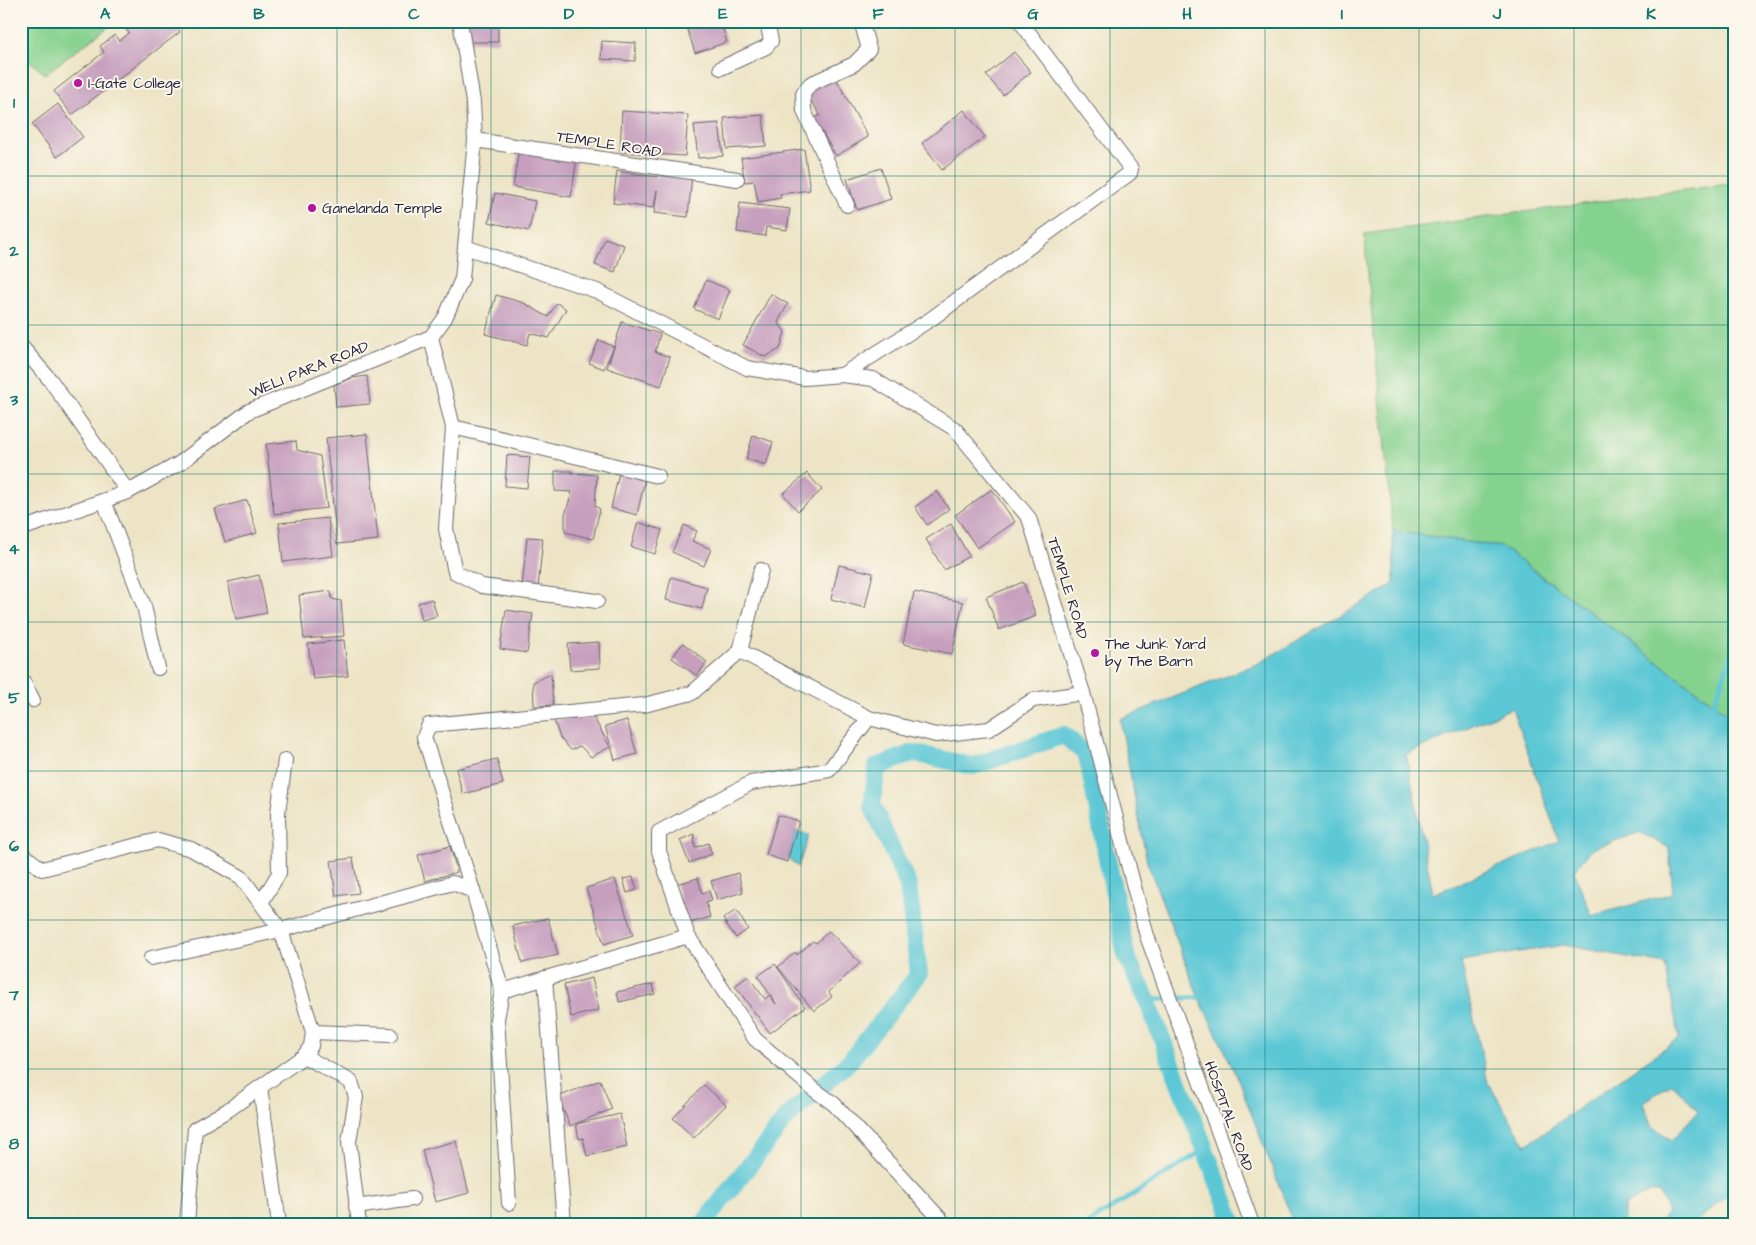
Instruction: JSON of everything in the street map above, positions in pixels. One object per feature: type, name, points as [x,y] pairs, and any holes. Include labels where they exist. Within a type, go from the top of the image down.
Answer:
[{"type":"street","name":"WELI PARA ROAD","points":[[21,529],[128,492],[180,463],[249,411],[430,337],[446,318],[462,279],[475,140],[474,102],[460,21]]},
{"type":"street","points":[[721,68],[766,47],[771,41],[767,21]]},
{"type":"street","points":[[847,205],[804,111],[803,94],[810,84],[854,64],[869,50],[861,21]]},
{"type":"street","points":[[465,247],[597,291],[747,368],[805,378],[842,374],[932,319],[1130,173],[1130,169],[1020,21]]},
{"type":"street","name":"TEMPLE ROAD","points":[[475,140],[737,180]]},
{"type":"street","points":[[430,337],[453,427],[446,529],[455,572],[482,586],[596,601]]},
{"type":"street","points":[[21,346],[51,381],[128,492]]},
{"type":"street","name":"TEMPLE ROAD","points":[[842,374],[873,379],[955,429],[1029,518],[1083,693],[1154,959]]},
{"type":"street","points":[[453,427],[658,476]]},
{"type":"street","points":[[104,501],[144,606],[158,668]]},
{"type":"street","points":[[509,1203],[497,1019],[502,991],[473,891],[424,737],[428,725],[644,704],[692,693],[740,651],[761,570]]},
{"type":"street","points":[[740,651],[869,718],[936,735],[988,729],[1033,700],[1083,693]]},
{"type":"street","points":[[21,678],[33,700]]},
{"type":"street","points":[[869,718],[829,770],[751,782],[658,832],[659,851],[688,936],[755,1039],[812,1088],[834,1104],[945,1224]]},
{"type":"street","points":[[261,903],[279,873],[278,814],[285,760]]},
{"type":"street","points":[[21,853],[42,869],[158,840],[191,849],[241,877],[281,930],[313,1032],[311,1046],[304,1056],[195,1129],[187,1224]]},
{"type":"street","points":[[152,958],[281,930],[453,883],[473,891]]},
{"type":"street","points":[[502,991],[688,936]]},
{"type":"street","name":"HOSPITAL ROAD","points":[[1154,959],[1252,1224]]},
{"type":"street","points":[[545,978],[564,1224]]},
{"type":"street","points":[[313,1032],[390,1035]]},
{"type":"street","points":[[304,1056],[351,1082],[356,1097],[350,1142],[359,1224]]},
{"type":"street","points":[[260,1087],[278,1224]]},
{"type":"street","points":[[356,1207],[412,1199]]},
{"type":"green space","points":[[21,21],[116,21],[45,74],[21,54]]},
{"type":"green space","points":[[1735,183],[1735,719],[1502,547],[1393,531],[1364,234]]},
{"type":"water","points":[[1393,531],[1502,547],[1735,719],[1735,1189],[1693,1224],[1659,1224],[1668,1213],[1660,1192],[1649,1192],[1624,1206],[1624,1222],[1626,1224],[1294,1224],[1236,1074],[1199,998],[1147,862],[1120,719],[1259,663],[1394,584]],"holes":[[[1512,708],[1559,841],[1433,894],[1406,754]],[[1640,832],[1669,848],[1673,893],[1592,916],[1574,871],[1592,849]],[[1564,945],[1665,964],[1679,1038],[1526,1145],[1488,1083],[1461,961]],[[1672,1083],[1698,1111],[1672,1140],[1651,1126],[1644,1102]]]},
{"type":"water","points":[[796,831],[809,835],[798,867],[788,858]]},
{"type":"building","points":[[129,21],[142,23],[171,21],[180,32],[72,115],[54,91],[104,52],[100,46],[115,35],[119,41],[129,33],[123,26]]},
{"type":"building","points":[[468,21],[498,21],[498,42],[468,42]]},
{"type":"building","points":[[685,21],[720,21],[727,42],[695,53]]},
{"type":"building","points":[[793,21],[834,22],[811,28],[809,22],[795,26]]},
{"type":"building","points":[[602,41],[636,43],[635,61],[601,59]]},
{"type":"building","points":[[1014,52],[1031,72],[1003,95],[986,75]]},
{"type":"building","points":[[834,75],[868,137],[836,156],[814,118],[820,115],[806,92]]},
{"type":"building","points":[[21,84],[30,90],[21,104]]},
{"type":"building","points":[[58,104],[83,137],[57,157],[32,124]]},
{"type":"building","points":[[964,110],[985,137],[942,170],[922,143]]},
{"type":"building","points":[[622,111],[688,115],[685,156],[620,152]]},
{"type":"building","points":[[763,115],[766,146],[727,149],[724,118]]},
{"type":"building","points":[[719,123],[723,156],[698,158],[694,125]]},
{"type":"building","points":[[519,148],[577,158],[571,197],[513,187]]},
{"type":"building","points":[[804,149],[810,190],[780,194],[781,198],[758,202],[754,181],[745,182],[741,158]]},
{"type":"building","points":[[881,168],[891,199],[857,210],[847,179]]},
{"type":"building","points":[[617,171],[658,177],[659,171],[692,175],[688,217],[654,213],[657,190],[654,208],[613,203]]},
{"type":"building","points":[[495,193],[535,201],[529,231],[489,222]]},
{"type":"building","points":[[740,203],[790,209],[787,230],[766,227],[765,236],[737,232]]},
{"type":"building","points":[[605,238],[624,245],[615,272],[595,265]]},
{"type":"building","points":[[706,280],[730,290],[718,319],[694,309]]},
{"type":"building","points":[[771,294],[788,304],[778,322],[785,332],[780,349],[765,357],[743,345]]},
{"type":"building","points":[[496,295],[524,303],[548,317],[557,303],[566,309],[549,338],[530,333],[527,345],[485,334]]},
{"type":"building","points":[[622,322],[660,334],[655,352],[670,357],[661,386],[607,368]]},
{"type":"building","points":[[599,340],[614,347],[604,369],[589,363]]},
{"type":"building","points":[[367,376],[370,404],[336,407],[334,385],[352,378]]},
{"type":"building","points":[[367,434],[378,540],[337,544],[326,438]]},
{"type":"building","points":[[753,435],[773,442],[766,465],[746,459]]},
{"type":"building","points":[[296,441],[297,450],[320,456],[327,508],[274,514],[266,444]]},
{"type":"building","points":[[507,455],[530,457],[527,488],[505,486]]},
{"type":"building","points":[[555,471],[572,471],[572,473],[597,475],[595,506],[600,509],[593,539],[565,532],[565,515],[572,492],[555,491]]},
{"type":"building","points":[[619,473],[645,479],[637,515],[611,508]]},
{"type":"building","points":[[807,473],[822,490],[798,511],[783,494]]},
{"type":"building","points":[[992,489],[1015,522],[977,548],[955,515]]},
{"type":"building","points":[[937,491],[949,509],[927,525],[915,507]]},
{"type":"building","points":[[247,500],[257,533],[225,542],[215,509]]},
{"type":"building","points":[[328,518],[333,556],[283,562],[279,523]]},
{"type":"building","points":[[638,522],[662,530],[655,554],[631,547]]},
{"type":"building","points":[[951,524],[969,556],[944,570],[926,539]]},
{"type":"building","points":[[684,525],[697,531],[692,541],[711,549],[704,566],[672,552]]},
{"type":"building","points":[[527,537],[543,538],[538,588],[522,587]]},
{"type":"building","points":[[839,565],[873,573],[865,608],[831,599]]},
{"type":"building","points":[[259,575],[267,613],[236,619],[228,582]]},
{"type":"building","points":[[671,577],[707,587],[702,609],[666,600]]},
{"type":"building","points":[[1023,582],[1036,616],[999,630],[986,597]]},
{"type":"building","points":[[331,591],[332,599],[341,601],[344,636],[304,639],[299,595]]},
{"type":"building","points":[[914,592],[963,602],[952,654],[903,644]]},
{"type":"building","points":[[432,599],[437,616],[422,620],[418,603]]},
{"type":"building","points":[[506,610],[533,614],[527,653],[500,649]]},
{"type":"building","points":[[344,640],[348,676],[313,679],[308,644]]},
{"type":"building","points":[[599,642],[600,668],[570,670],[568,644]]},
{"type":"building","points":[[683,643],[707,662],[697,676],[672,658]]},
{"type":"building","points":[[551,674],[553,705],[534,706],[533,682]]},
{"type":"building","points":[[594,718],[610,747],[591,757],[580,746],[571,750],[560,738],[554,720]]},
{"type":"building","points":[[627,720],[637,754],[615,760],[605,726]]},
{"type":"building","points":[[497,759],[503,784],[463,794],[456,769]]},
{"type":"building","points":[[778,815],[799,821],[787,862],[766,855]]},
{"type":"building","points":[[694,834],[695,848],[708,843],[712,854],[689,863],[680,840]]},
{"type":"building","points":[[450,846],[457,872],[425,881],[418,855]]},
{"type":"building","points":[[353,858],[359,893],[336,896],[331,861]]},
{"type":"building","points":[[738,873],[743,892],[717,900],[711,881]]},
{"type":"building","points":[[633,877],[637,890],[627,893],[623,879]]},
{"type":"building","points":[[698,878],[702,893],[709,891],[712,900],[706,902],[710,917],[687,924],[676,884]]},
{"type":"building","points":[[615,879],[633,935],[604,944],[586,888]]},
{"type":"building","points":[[736,910],[748,929],[736,938],[723,919]]},
{"type":"building","points":[[548,918],[558,955],[522,963],[513,926]]},
{"type":"building","points":[[829,931],[860,963],[829,992],[832,997],[814,1011],[778,967],[796,952],[797,955],[813,941],[816,943]]},
{"type":"building","points":[[775,964],[805,1007],[770,1033],[735,986],[748,976],[765,999],[770,995],[776,1004],[758,976]]},
{"type":"building","points":[[592,978],[599,1010],[571,1017],[564,985]]},
{"type":"building","points":[[653,984],[655,994],[619,1002],[617,992]]},
{"type":"building","points":[[600,1080],[612,1109],[570,1126],[558,1097]]},
{"type":"building","points":[[704,1085],[726,1105],[694,1138],[673,1118]]},
{"type":"building","points":[[620,1114],[627,1147],[587,1156],[583,1138],[579,1139],[576,1124]]},
{"type":"building","points":[[456,1141],[469,1193],[435,1202],[422,1150]]},
{"type":"waterway","points":[[1712,709],[1735,646]]},
{"type":"waterway","points":[[703,1224],[787,1117],[849,1062],[919,974],[908,885],[872,805],[877,767],[913,753],[973,766],[1064,735],[1087,755],[1126,955],[1147,1000],[1234,1224]]},
{"type":"waterway","points":[[1147,1000],[1205,997]]},
{"type":"waterway","points":[[1087,1224],[1205,1149]]},
{"type":"place","name":"I-Gate College","points":[[78,83]]},
{"type":"place","name":"Ganelanda Temple","points":[[312,208]]},
{"type":"place","name":"The Junk Yard by The Barn","points":[[1095,653]]}]
